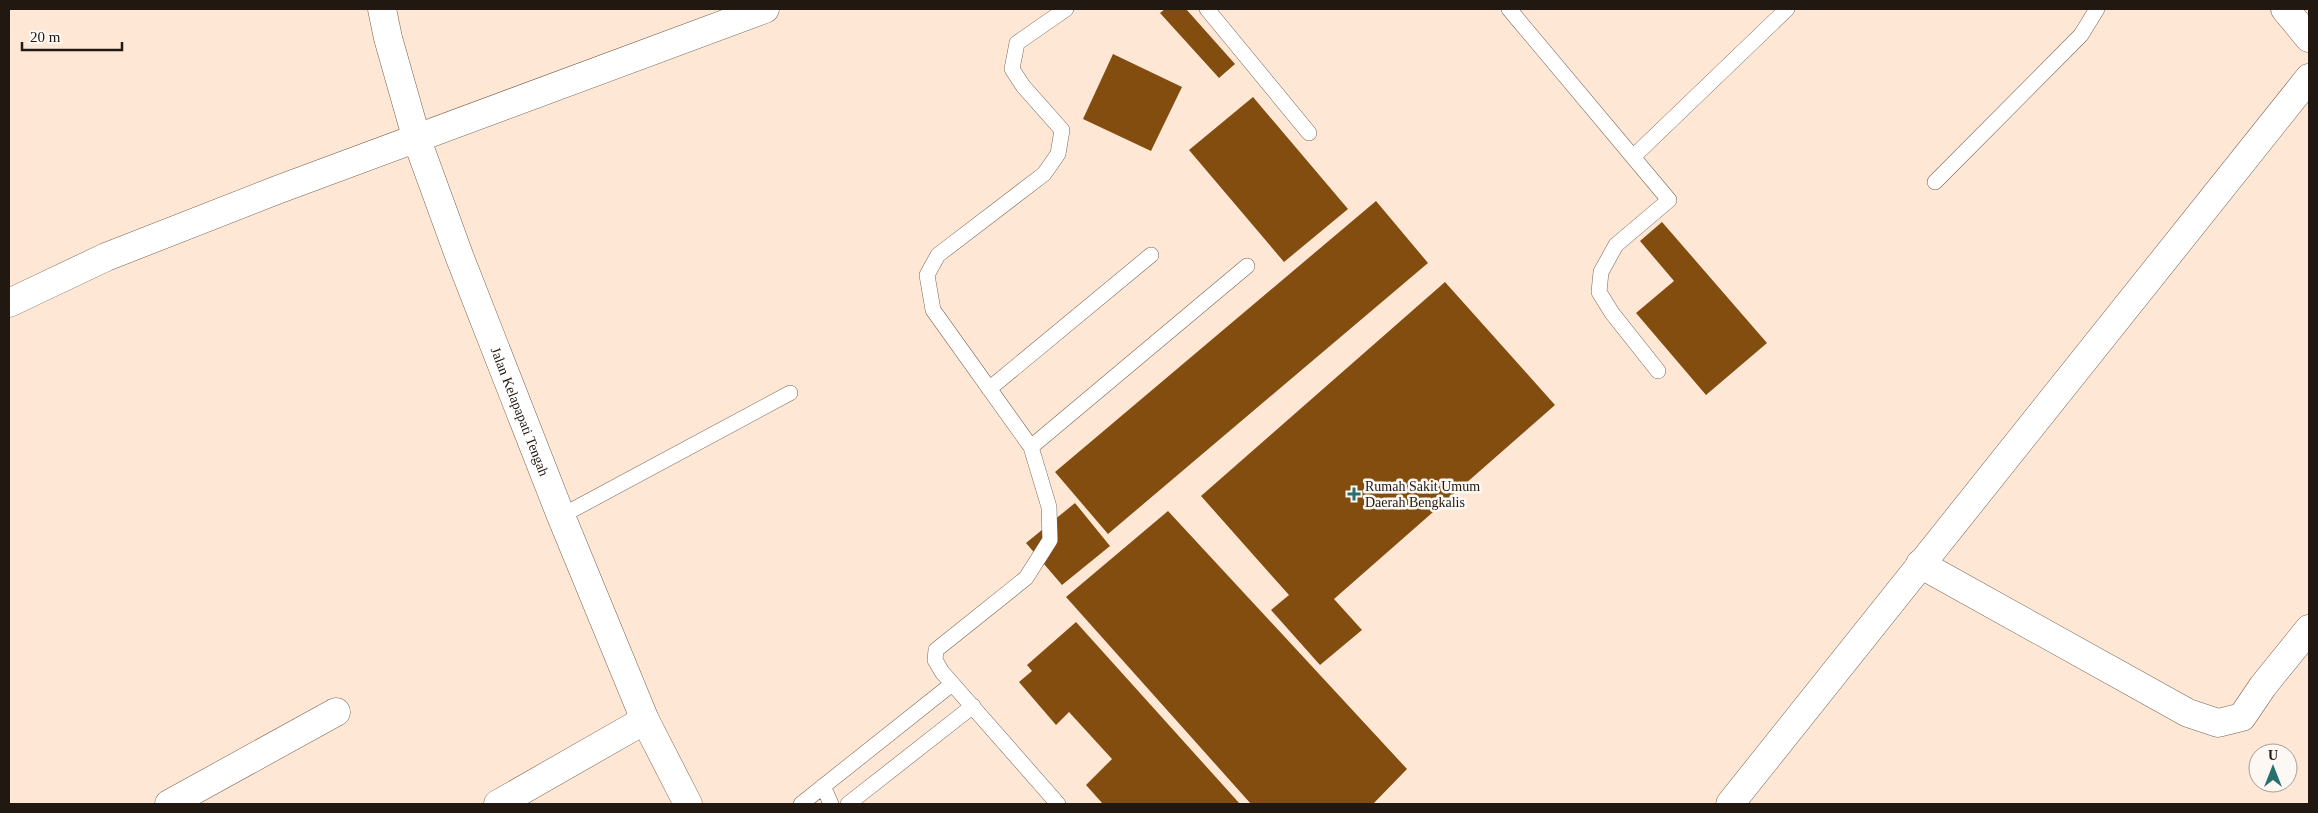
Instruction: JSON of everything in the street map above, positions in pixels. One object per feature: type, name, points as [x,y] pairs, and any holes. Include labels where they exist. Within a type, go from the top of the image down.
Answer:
[{"type":"street","name":"Jalan Kelapapati Tengah","points":[[382,9],[388,38],[417,140],[460,258],[561,516],[645,720],[688,804]]},
{"type":"street","points":[[9,303],[106,257],[391,146],[417,140],[764,9]]},
{"type":"street","points":[[1730,804],[2309,78]]},
{"type":"street","points":[[1920,564],[2188,713],[2218,724],[2242,717],[2263,686],[2309,629]]},
{"type":"street","points":[[169,804],[336,712]]},
{"type":"street","points":[[498,804],[645,720]]},
{"type":"lane","points":[[1058,804],[974,706],[952,684],[935,660],[936,650],[1026,578],[1050,540],[1049,507],[1031,447],[933,310],[927,275],[938,255],[1044,174],[1058,154],[1062,130],[1022,86],[1012,69],[1017,43],[1066,9]]},
{"type":"lane","points":[[1207,9],[1309,133]]},
{"type":"lane","points":[[1509,9],[1669,200],[1616,245],[1600,272],[1599,292],[1612,313],[1658,371]]},
{"type":"lane","points":[[1633,157],[1787,9]]},
{"type":"lane","points":[[1935,182],[2081,35],[2097,9]]},
{"type":"lane","points":[[988,389],[1151,255]]},
{"type":"lane","points":[[1031,447],[1247,266]]},
{"type":"lane","points":[[561,516],[790,392]]},
{"type":"lane","points":[[801,804],[952,684]]},
{"type":"lane","points":[[848,804],[974,706]]},
{"type":"lane","points":[[823,786],[831,804]]},
{"type":"building","points":[[1165,9],[1186,9],[1235,64],[1219,78],[1160,13]]},
{"type":"building","points":[[1113,54],[1182,87],[1151,151],[1083,119]]},
{"type":"building","points":[[1253,97],[1348,209],[1284,262],[1189,150]]},
{"type":"building","points":[[1376,201],[1428,263],[1108,534],[1055,472]]},
{"type":"building","points":[[1662,222],[1767,343],[1706,395],[1636,313],[1674,281],[1640,241]]},
{"type":"building","points":[[1445,282],[1555,405],[1334,599],[1362,630],[1320,665],[1271,610],[1289,595],[1201,496]]},
{"type":"building","points":[[1075,503],[1110,546],[1062,585],[1026,543]]},
{"type":"building","points":[[1168,511],[1407,769],[1373,804],[1251,804],[1066,597]]},
{"type":"building","points":[[1076,622],[1240,804],[1103,804],[1086,785],[1112,759],[1069,712],[1056,725],[1019,682],[1032,671],[1027,665]]},
{"type":"place","name":"Rumah Sakit Umum Daerah Bengkalis","points":[[1354,494]]}]
